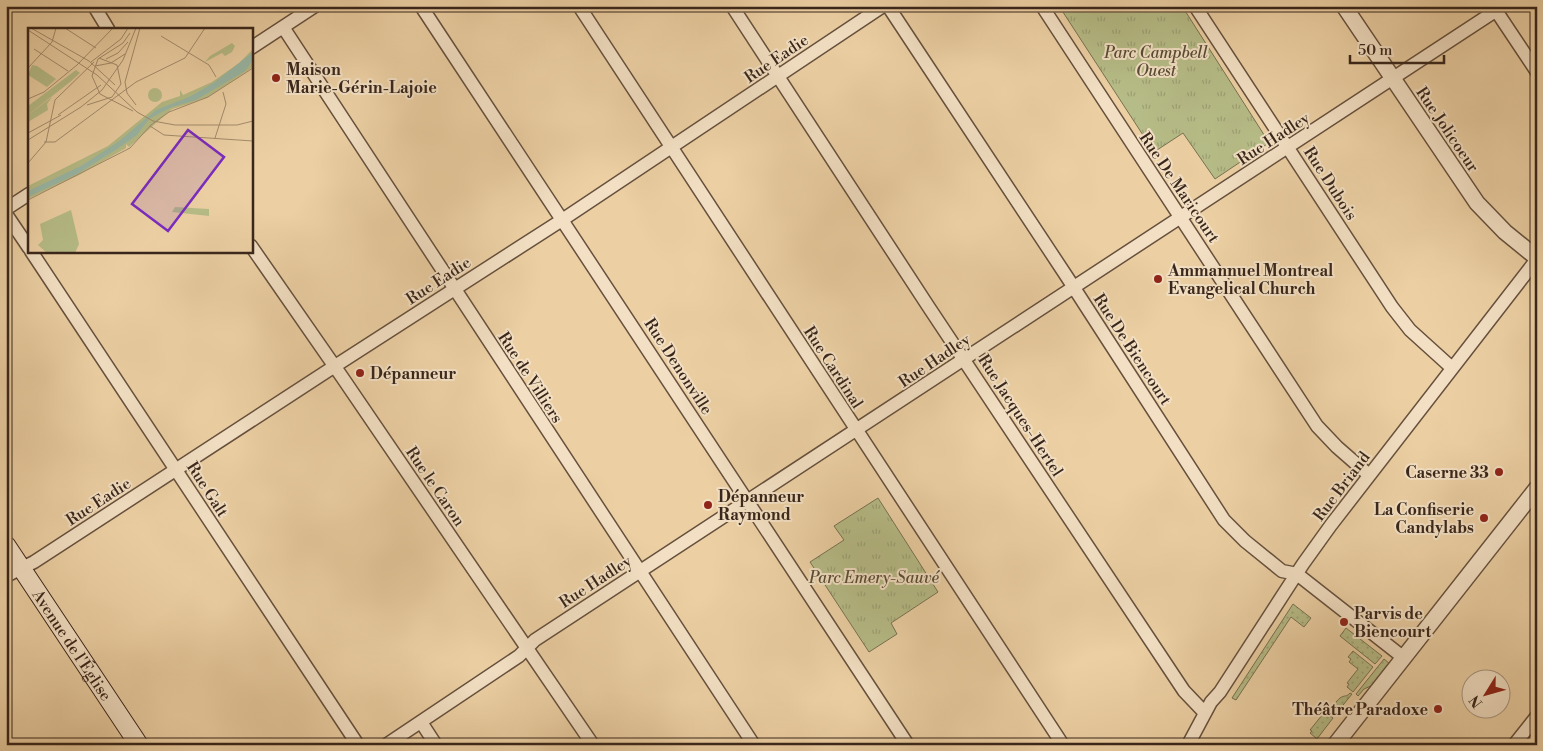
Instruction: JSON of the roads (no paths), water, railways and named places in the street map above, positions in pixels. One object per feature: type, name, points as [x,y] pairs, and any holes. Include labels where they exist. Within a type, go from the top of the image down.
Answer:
[{"type":"main road","name":"Avenue de l'Église","points":[[6,545],[14,572],[139,745]]},
{"type":"street","points":[[94,6],[107,28]]},
{"type":"street","points":[[252,47],[315,6]]},
{"type":"street","name":"Rue Denonville","points":[[422,6],[908,745]]},
{"type":"street","name":"Rue Cardinal","points":[[579,6],[1063,745]]},
{"type":"street","name":"Rue Jacques-Hertel","points":[[732,6],[1184,691],[1205,713]]},
{"type":"street","name":"Rue Eadie","points":[[14,572],[34,562],[562,220],[883,6]]},
{"type":"street","name":"Rue De Biencourt","points":[[888,6],[1224,520],[1245,542],[1282,571],[1297,574],[1404,658]]},
{"type":"street","name":"Rue De Maricourt","points":[[1042,6],[1317,426],[1337,447],[1369,475]]},
{"type":"street","name":"Rue Dubois","points":[[1195,6],[1397,313],[1410,330],[1452,368]]},
{"type":"street","name":"Rue Jolicoeur","points":[[1344,6],[1477,204],[1505,232],[1537,258]]},
{"type":"street","points":[[1497,8],[1537,72]]},
{"type":"street","name":"Rue Hadley","points":[[386,745],[519,656],[535,640],[1393,79],[1497,8]]},
{"type":"street","name":"Rue de Villiers","points":[[282,27],[754,745]]},
{"type":"street","points":[[6,209],[28,195]]},
{"type":"street","name":"Rue Galt","points":[[6,214],[28,247]]},
{"type":"street","name":"Rue le Caron","points":[[252,247],[593,745]]},
{"type":"street","name":"Rue Galt","points":[[31,252],[358,745]]},
{"type":"street","name":"Rue Briand","points":[[1188,745],[1205,713],[1331,525],[1537,258]]},
{"type":"street","points":[[1335,745],[1537,488]]},
{"type":"street","points":[[1514,745],[1537,716]]},
{"type":"street","points":[[420,722],[436,745]]},
{"type":"place","name":"Maison Marie-Gérin-Lajoie","points":[[276,78]]},
{"type":"place","name":"Ammannuel Montreal Evangelical Church","points":[[1158,279]]},
{"type":"place","name":"Dépanneur","points":[[360,373]]},
{"type":"place","name":"Caserne 33","points":[[1499,472]]},
{"type":"place","name":"Dépanneur Raymond","points":[[708,505]]},
{"type":"place","name":"La Confiserie Candylabs","points":[[1484,518]]},
{"type":"place","name":"Parvis de Biencourt","points":[[1344,622]]},
{"type":"place","name":"Théâtre Paradoxe","points":[[1438,709]]},
{"type":"park label","name":"Parc Campbell Ouest","points":[[1156,61]]},
{"type":"park label","name":"Parc Emery-Sauvé","points":[[874,577]]}]
